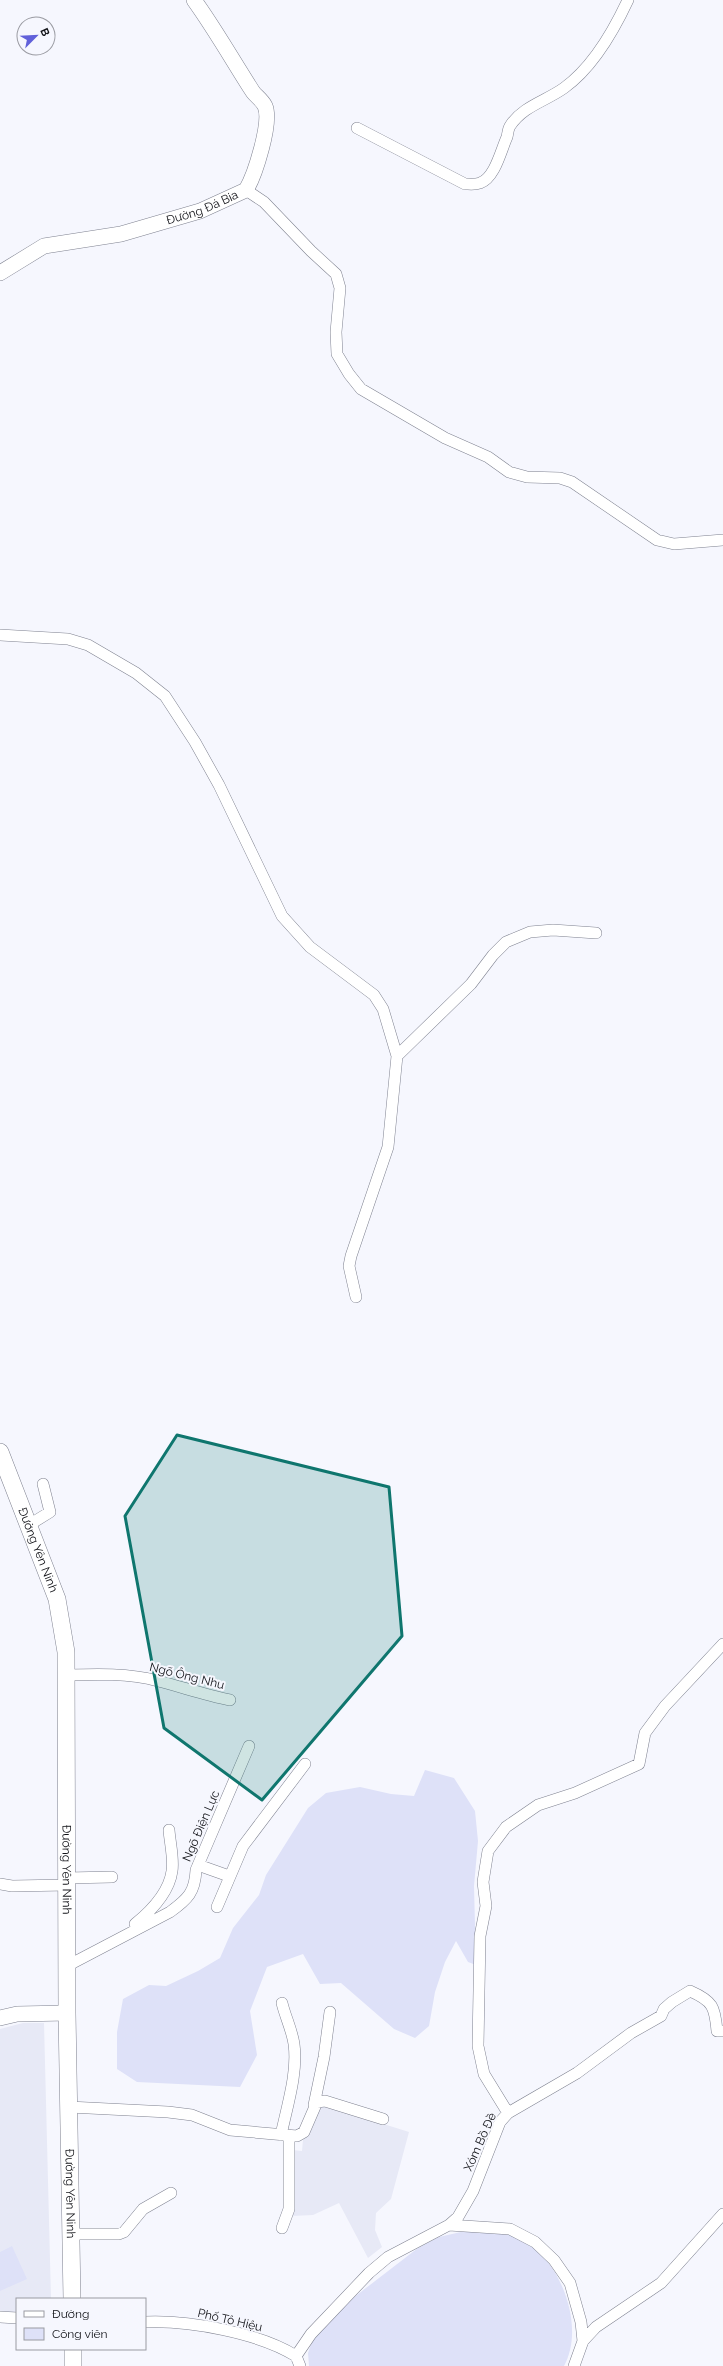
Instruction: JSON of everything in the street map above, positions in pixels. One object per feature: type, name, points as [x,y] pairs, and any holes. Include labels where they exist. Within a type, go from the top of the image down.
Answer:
[{"type":"main road","name":"Đường Yên Ninh","points":[[0,1452],[57,1599],[66,1652],[67,2013],[72,2298]]},
{"type":"main road","points":[[73,2350],[73,2366]]},
{"type":"street","name":"Đường Đá Bia","points":[[0,273],[44,246],[121,234],[200,211],[246,190],[265,138],[267,118],[264,105],[252,91],[226,47],[194,0]]},
{"type":"street","points":[[357,128],[464,184],[480,183],[490,176],[512,123],[525,110],[555,94],[574,80],[611,33],[628,0]]},
{"type":"street","points":[[246,190],[264,202],[310,251],[332,268],[339,280],[340,307],[336,332],[337,354],[349,374],[370,395],[445,438],[488,457],[509,472],[527,476],[560,478],[572,482],[657,540],[674,544],[723,540]]},
{"type":"street","points":[[0,635],[68,640],[88,645],[136,673],[165,696],[195,742],[219,785],[282,916],[310,947],[374,995],[383,1009],[397,1056],[388,1147],[351,1256],[349,1266],[356,1297]]},
{"type":"street","points":[[397,1056],[471,984],[493,955],[506,942],[530,932],[553,930],[596,933]]},
{"type":"street","points":[[29,1525],[50,1512],[50,1506],[43,1484]]},
{"type":"street","points":[[508,2113],[484,2074],[479,2052],[480,1936],[486,1906],[483,1882],[488,1851],[506,1827],[538,1805],[575,1793],[639,1764],[645,1733],[665,1706],[723,1644]]},
{"type":"street","name":"Ngõ Ông Nhu","points":[[66,1675],[104,1674],[157,1680],[190,1691],[230,1700]]},
{"type":"street","name":"Ngõ Điện Lực","points":[[67,1966],[184,1902],[196,1886],[198,1865],[249,1746]]},
{"type":"street","points":[[217,1907],[243,1846],[305,1764]]},
{"type":"street","points":[[115,1940],[150,1911],[169,1882],[173,1871],[169,1830]]},
{"type":"street","points":[[198,1865],[229,1876]]},
{"type":"street","points":[[0,1884],[12,1886],[112,1877]]},
{"type":"street","name":"Xóm Bồ Đề","points":[[298,2361],[311,2334],[369,2273],[388,2257],[408,2245],[449,2225],[465,2206],[500,2122],[508,2113],[583,2069],[631,2033],[661,2016],[664,2010],[672,2002],[690,1991],[709,2002],[715,2009],[717,2031],[723,2031]]},
{"type":"street","points":[[282,2003],[292,2037],[294,2057],[294,2070],[285,2135],[289,2209],[282,2228]]},
{"type":"street","points":[[69,2108],[168,2112],[192,2115],[230,2130],[297,2136],[302,2134],[314,2105],[324,2057],[330,2012]]},
{"type":"street","points":[[0,2018],[17,2014],[67,2013]]},
{"type":"street","points":[[314,2105],[317,2102],[325,2101],[384,2119]]},
{"type":"street","points":[[71,2234],[119,2234],[124,2232],[143,2209],[171,2193]]},
{"type":"street","points":[[574,2366],[583,2341],[596,2328],[661,2282],[723,2214]]},
{"type":"street","points":[[449,2225],[510,2229],[535,2242],[558,2265],[570,2283],[581,2322],[583,2341]]},
{"type":"street","points":[[0,2317],[16,2318]]},
{"type":"street","name":"Phố Tô Hiệu","points":[[146,2322],[177,2321],[268,2342],[298,2361]]},
{"type":"highlighted area","points":[[177,1435],[389,1487],[402,1636],[262,1800],[164,1728],[125,1516]]},
{"type":"shaded area","points":[[23,2023],[44,2023],[51,2298],[16,2298],[16,2313],[0,2312],[0,2029]]},
{"type":"shaded area","points":[[320,2104],[409,2132],[391,2199],[376,2213],[375,2230],[382,2247],[368,2258],[339,2203],[313,2215],[292,2216],[292,2150],[302,2151],[303,2140]]},
{"type":"green space","points":[[425,1770],[454,1778],[475,1811],[478,1841],[474,1886],[476,1965],[468,1962],[456,1941],[445,1962],[435,1992],[429,2026],[415,2038],[394,2029],[341,1983],[320,1984],[303,1954],[267,1967],[250,2011],[257,2055],[240,2087],[137,2082],[117,2069],[117,2032],[123,1999],[149,1985],[166,1986],[198,1971],[220,1958],[233,1928],[259,1895],[266,1875],[308,1808],[326,1793],[360,1787],[391,1794],[414,1796]]},
{"type":"green space","points":[[474,2229],[514,2236],[530,2244],[544,2257],[555,2273],[564,2291],[570,2311],[572,2330],[570,2349],[564,2366],[309,2366],[308,2353],[314,2335],[353,2298],[418,2248],[439,2237]]},
{"type":"green space","points":[[12,2246],[27,2279],[0,2291],[0,2252]]}]
